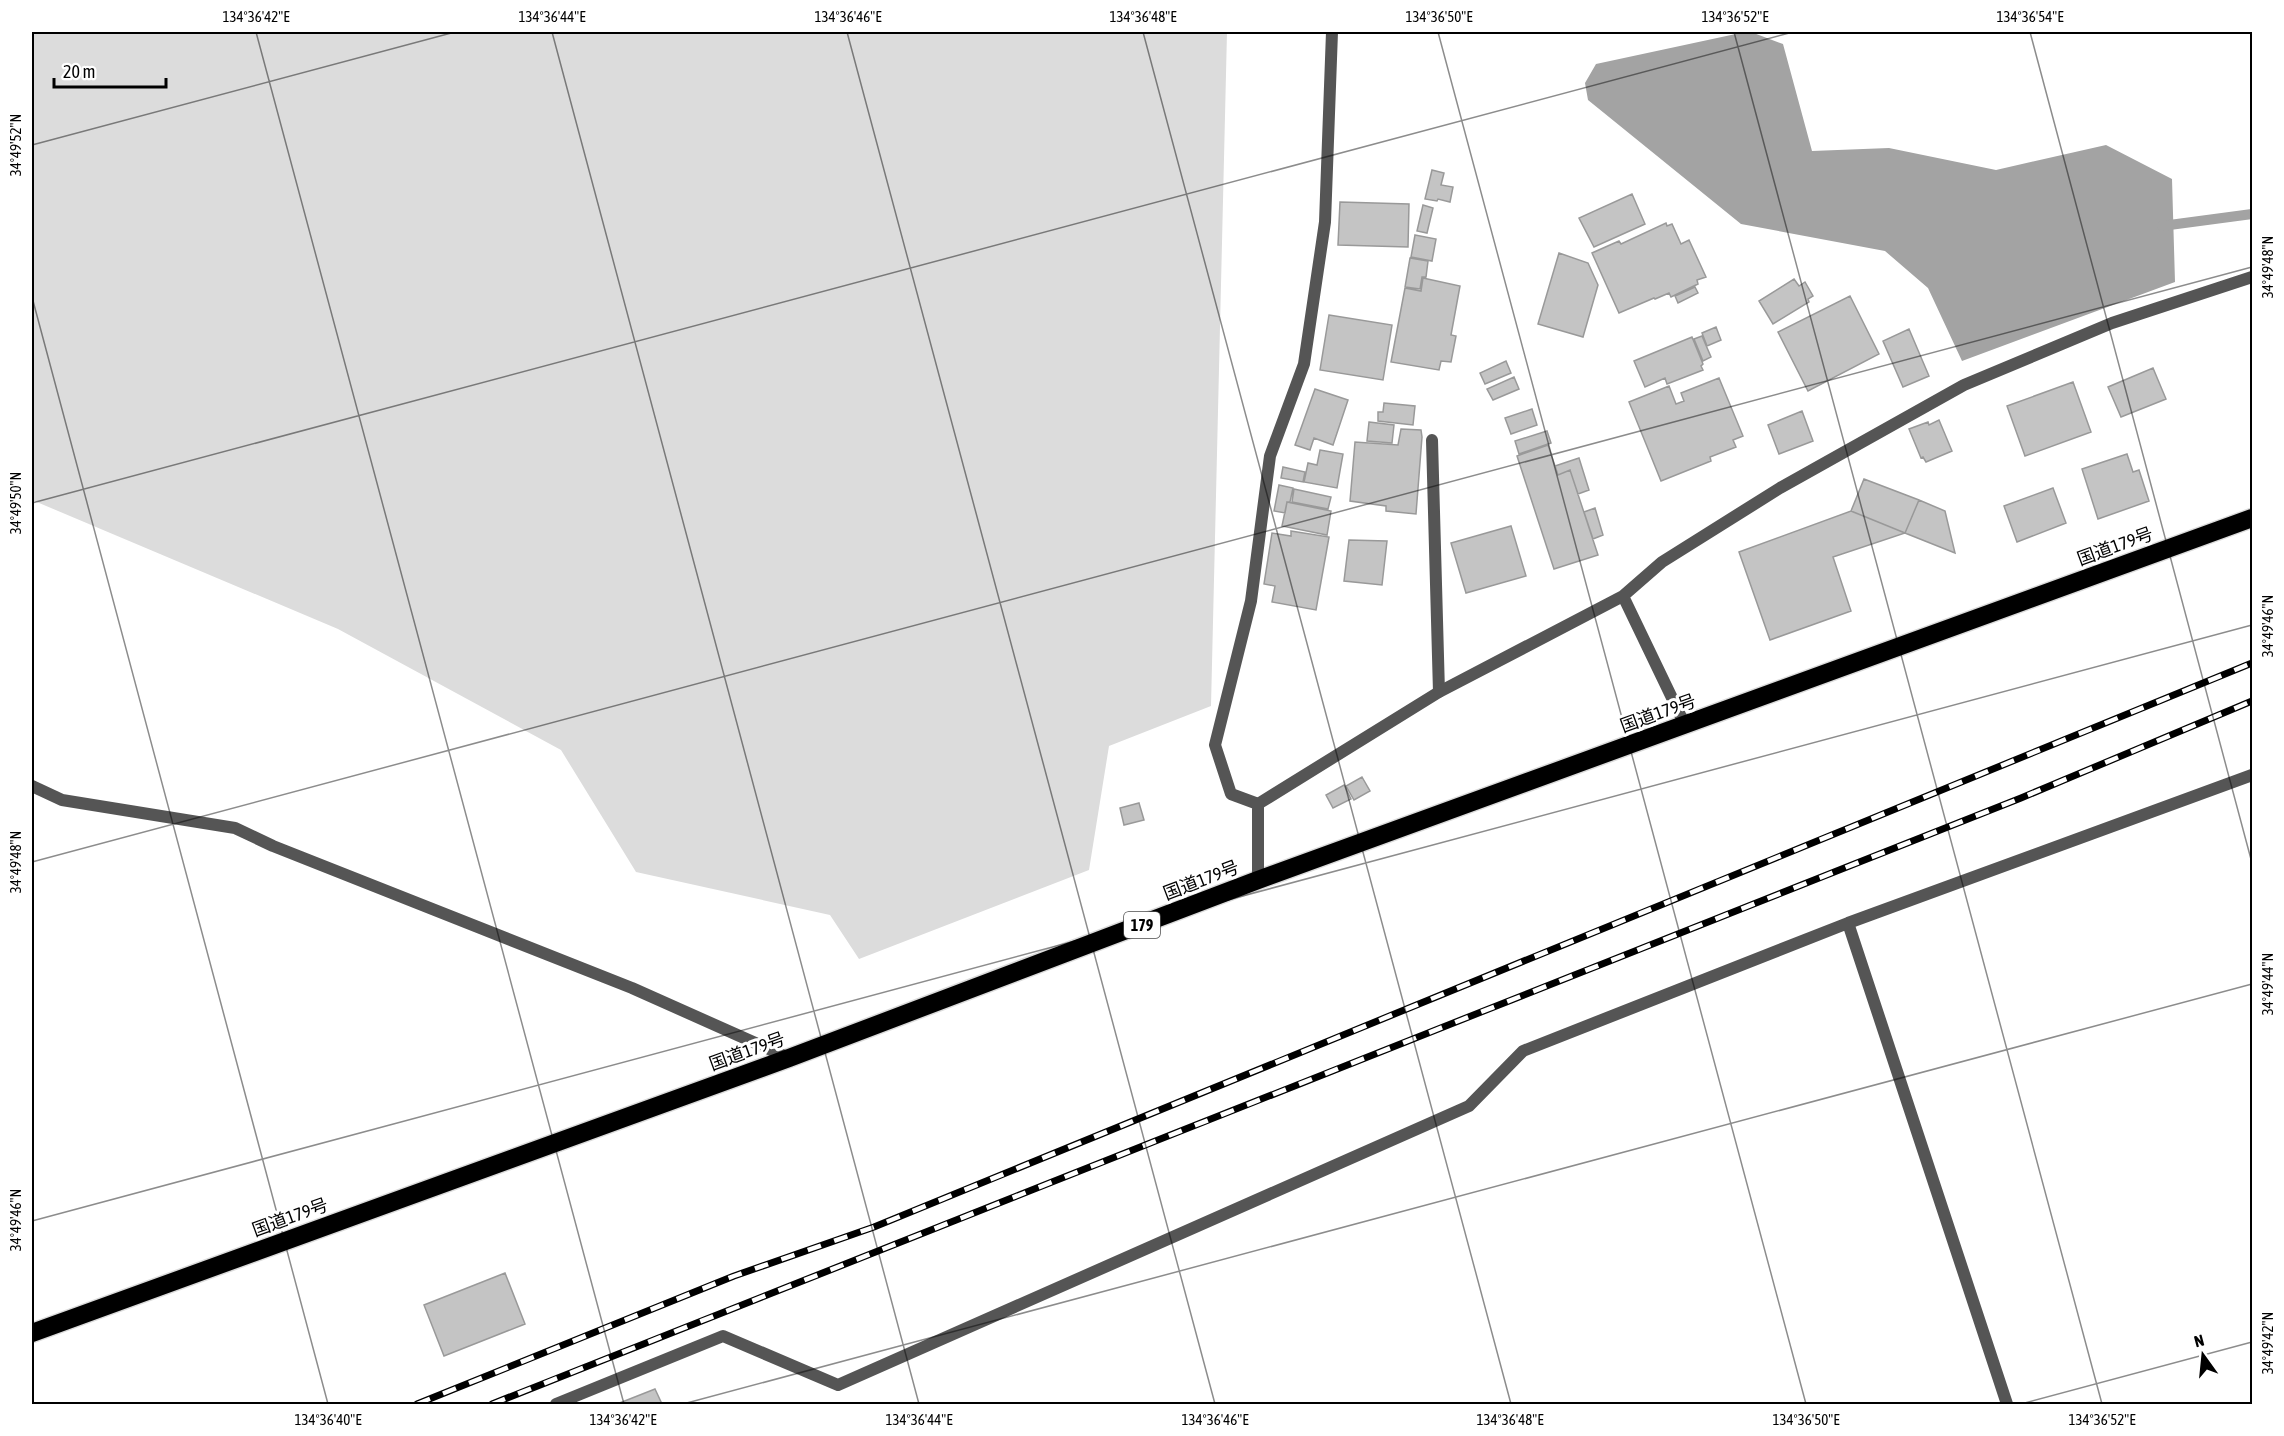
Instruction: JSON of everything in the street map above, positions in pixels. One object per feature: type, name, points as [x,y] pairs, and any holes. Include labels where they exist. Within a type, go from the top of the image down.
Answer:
[{"type":"highway","name":"国道179号","points":[[32,1333],[789,1058],[1258,880],[2253,518]]},
{"type":"street","points":[[1258,804],[1231,794],[1215,745],[1251,601],[1270,456],[1304,364],[1325,222],[1332,32]]},
{"type":"street","points":[[1258,804],[1439,692],[1623,596],[1662,562],[1780,488],[1964,385],[2112,323],[2253,277]]},
{"type":"street","points":[[1432,440],[1439,692]]},
{"type":"street","points":[[1623,596],[1685,725]]},
{"type":"street","points":[[556,1404],[723,1336],[838,1385],[1469,1106],[1523,1052],[1848,923],[2253,775]]},
{"type":"street","points":[[32,786],[62,800],[235,828],[273,846],[632,988],[789,1058]]},
{"type":"street","points":[[1258,804],[1258,880]]},
{"type":"street","points":[[1848,923],[2007,1404]]},
{"type":"shaded area","points":[[32,32],[1227,32],[1211,706],[1109,746],[1089,870],[859,959],[830,915],[636,872],[561,750],[338,629],[32,500]]},
{"type":"shaded area","points":[[1751,32],[1783,44],[1812,151],[1889,148],[1996,170],[2106,145],[2172,179],[2175,282],[1962,361],[1928,288],[1885,251],[1741,224],[1588,100],[1585,83],[1596,64]]},
{"type":"building","points":[[1432,170],[1444,173],[1441,185],[1453,187],[1450,202],[1425,199]]},
{"type":"building","points":[[1632,194],[1645,224],[1594,247],[1579,218]]},
{"type":"building","points":[[1340,202],[1409,204],[1408,247],[1338,245]]},
{"type":"building","points":[[1423,205],[1433,208],[1427,233],[1417,231]]},
{"type":"building","points":[[1666,223],[1667,226],[1672,224],[1681,244],[1689,240],[1706,277],[1697,280],[1698,284],[1671,297],[1669,293],[1619,313],[1592,253],[1619,241],[1621,244]]},
{"type":"building","points":[[1415,235],[1436,239],[1432,261],[1411,257]]},
{"type":"building","points":[[1559,253],[1588,263],[1598,285],[1583,337],[1538,324]]},
{"type":"building","points":[[1410,258],[1428,261],[1426,277],[1422,277],[1420,289],[1405,287]]},
{"type":"building","points":[[1423,278],[1460,286],[1451,335],[1456,336],[1451,362],[1441,361],[1439,370],[1391,362],[1405,288],[1421,291]]},
{"type":"building","points":[[1794,279],[1799,286],[1805,282],[1813,296],[1808,299],[1809,302],[1773,324],[1759,301]]},
{"type":"building","points":[[1695,287],[1698,293],[1678,303],[1675,296]]},
{"type":"building","points":[[1850,296],[1879,354],[1808,391],[1778,332]]},
{"type":"building","points":[[1329,315],[1392,325],[1383,380],[1320,370]]},
{"type":"building","points":[[1716,327],[1721,340],[1707,346],[1702,333]]},
{"type":"building","points":[[1909,329],[1929,376],[1903,387],[1883,341]]},
{"type":"building","points":[[1702,336],[1711,357],[1703,361],[1694,339]]},
{"type":"building","points":[[1692,337],[1703,364],[1701,366],[1703,370],[1667,384],[1665,378],[1645,387],[1634,361]]},
{"type":"building","points":[[1506,361],[1511,373],[1485,384],[1480,373]]},
{"type":"building","points":[[2153,368],[2166,399],[2121,417],[2108,387]]},
{"type":"building","points":[[1514,377],[1519,389],[1493,400],[1487,389]]},
{"type":"building","points":[[1719,378],[1743,436],[1733,440],[1736,447],[1710,457],[1711,461],[1661,481],[1629,402],[1669,386],[1676,404],[1684,401],[1681,393]]},
{"type":"building","points":[[2073,382],[2091,432],[2025,456],[2007,406]]},
{"type":"building","points":[[1315,389],[1348,400],[1333,445],[1314,438],[1310,450],[1295,445]]},
{"type":"building","points":[[1384,403],[1415,406],[1413,425],[1378,421],[1378,412],[1383,412]]},
{"type":"building","points":[[1532,409],[1537,425],[1511,434],[1505,418]]},
{"type":"building","points":[[1802,411],[1813,441],[1779,454],[1768,425]]},
{"type":"building","points":[[1939,420],[1952,451],[1926,462],[1923,457],[1921,458],[1909,429],[1928,422],[1929,425]]},
{"type":"building","points":[[1369,422],[1394,425],[1392,443],[1367,441]]},
{"type":"building","points":[[1401,429],[1421,430],[1416,514],[1386,511],[1386,506],[1350,501],[1355,442],[1398,445]]},
{"type":"building","points":[[1547,431],[1551,443],[1519,454],[1515,441]]},
{"type":"building","points":[[1548,445],[1558,475],[1570,470],[1598,555],[1554,569],[1517,456]]},
{"type":"building","points":[[1320,450],[1343,454],[1337,488],[1304,482],[1308,463],[1317,465]]},
{"type":"building","points":[[2127,454],[2133,472],[2139,470],[2149,501],[2098,519],[2082,469]]},
{"type":"building","points":[[1579,458],[1589,490],[1578,494],[1570,470],[1558,475],[1555,466]]},
{"type":"building","points":[[1283,467],[1305,472],[1303,482],[1281,478]]},
{"type":"building","points":[[1864,479],[1919,500],[1905,533],[1851,511]]},
{"type":"building","points":[[1279,485],[1293,488],[1285,513],[1274,511]]},
{"type":"building","points":[[2053,488],[2066,523],[2017,542],[2004,506]]},
{"type":"building","points":[[1294,489],[1331,497],[1328,509],[1292,502]]},
{"type":"building","points":[[1919,500],[1945,511],[1955,553],[1905,533]]},
{"type":"building","points":[[1287,502],[1331,511],[1327,535],[1282,526]]},
{"type":"building","points":[[1595,508],[1603,535],[1593,539],[1584,512]]},
{"type":"building","points":[[1851,511],[1905,533],[1833,557],[1851,611],[1770,640],[1739,552]]},
{"type":"building","points":[[1511,526],[1526,576],[1466,593],[1451,543]]},
{"type":"building","points":[[1291,531],[1329,537],[1316,610],[1272,602],[1275,586],[1264,584],[1272,533],[1291,536]]},
{"type":"building","points":[[1349,540],[1387,541],[1382,585],[1344,581]]},
{"type":"building","points":[[1362,777],[1370,791],[1354,800],[1346,786]]},
{"type":"building","points":[[1344,785],[1351,799],[1333,808],[1326,795]]},
{"type":"building","points":[[1139,803],[1144,820],[1124,825],[1120,808]]},
{"type":"building","points":[[505,1273],[525,1324],[444,1356],[424,1305]]},
{"type":"building","points":[[655,1389],[662,1404],[617,1404]]},
{"type":"waterway","points":[[2162,226],[2252,214]]},
{"type":"railway","points":[[417,1404],[734,1276],[874,1227],[2252,663]]},
{"type":"railway","points":[[492,1404],[2021,798],[2252,701]]}]
